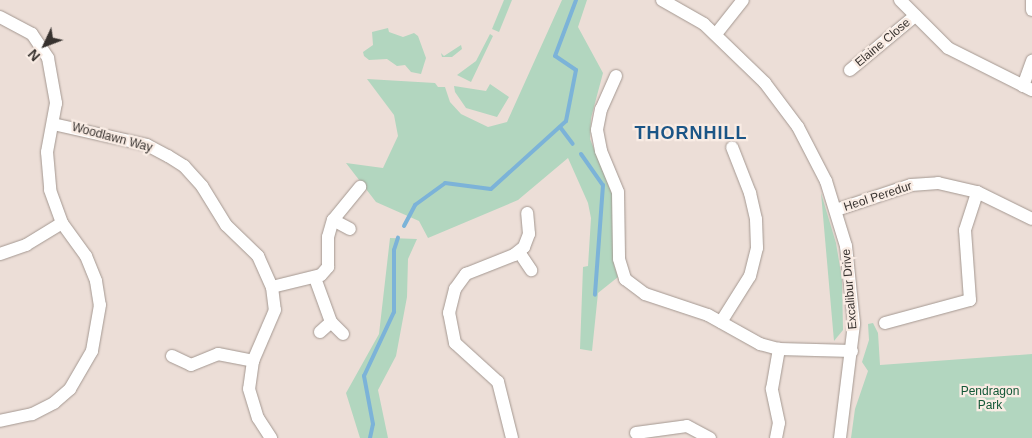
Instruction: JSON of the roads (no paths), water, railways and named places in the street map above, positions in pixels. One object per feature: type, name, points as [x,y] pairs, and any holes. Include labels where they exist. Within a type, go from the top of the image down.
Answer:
[{"type":"street","name":"Excalibur Drive","points":[[662,0],[716,34],[755,72],[788,112],[821,171],[836,210],[852,284],[852,351],[840,438]]},
{"type":"street","points":[[716,34],[743,0]]},
{"type":"street","points":[[900,0],[948,48],[1027,88],[1032,61]]},
{"type":"street","points":[[1032,0],[1032,10]]},
{"type":"street","name":"Elaine Close","points":[[850,70],[915,16]]},
{"type":"street","points":[[0,17],[23,27],[45,50],[56,94],[53,124],[46,152],[50,190],[62,223],[86,256],[96,281],[100,317],[94,346],[76,381],[54,402],[32,414],[0,421]]},
{"type":"street","points":[[616,76],[605,98],[597,130],[601,151],[618,192],[622,272],[631,285],[645,294],[684,305],[721,322],[750,340],[779,348],[852,351]]},
{"type":"street","name":"Woodlawn Way","points":[[53,124],[147,145],[184,166],[202,186],[226,225],[258,256],[272,287],[275,310],[253,361],[249,389],[263,435]]},
{"type":"street","points":[[721,322],[750,276],[757,248],[756,219],[750,193],[732,147]]},
{"type":"street","name":"Heol Peredur","points":[[836,210],[924,183],[950,184],[977,192],[1032,219]]},
{"type":"street","points":[[272,287],[315,278],[328,267],[328,238],[333,220],[360,187]]},
{"type":"street","points":[[885,323],[970,300],[965,230],[977,192]]},
{"type":"street","points":[[512,438],[498,382],[455,343],[449,313],[455,289],[466,274],[518,252],[529,234],[528,213]]},
{"type":"street","points":[[333,220],[350,229]]},
{"type":"street","points":[[0,254],[26,245],[62,223]]},
{"type":"street","points":[[518,252],[531,270]]},
{"type":"street","points":[[315,278],[331,322],[343,334]]},
{"type":"street","points":[[320,332],[331,322]]},
{"type":"street","points":[[776,438],[779,422],[772,389],[779,348]]},
{"type":"street","points":[[172,356],[191,370],[218,354],[253,361]]},
{"type":"street","points":[[636,433],[687,426],[710,438]]},
{"type":"waterway","points":[[404,226],[415,205],[445,183],[491,189],[566,121],[576,70],[555,56],[576,0]]},
{"type":"waterway","points":[[560,127],[573,144]]},
{"type":"waterway","points":[[581,154],[603,185],[595,295]]},
{"type":"waterway","points":[[370,438],[373,424],[364,376],[394,312],[394,250],[398,238]]},
{"type":"district","name":"THORNHILL","points":[[691,133]]},
{"type":"park label","name":"Pendragon Park","points":[[990,399]]}]
